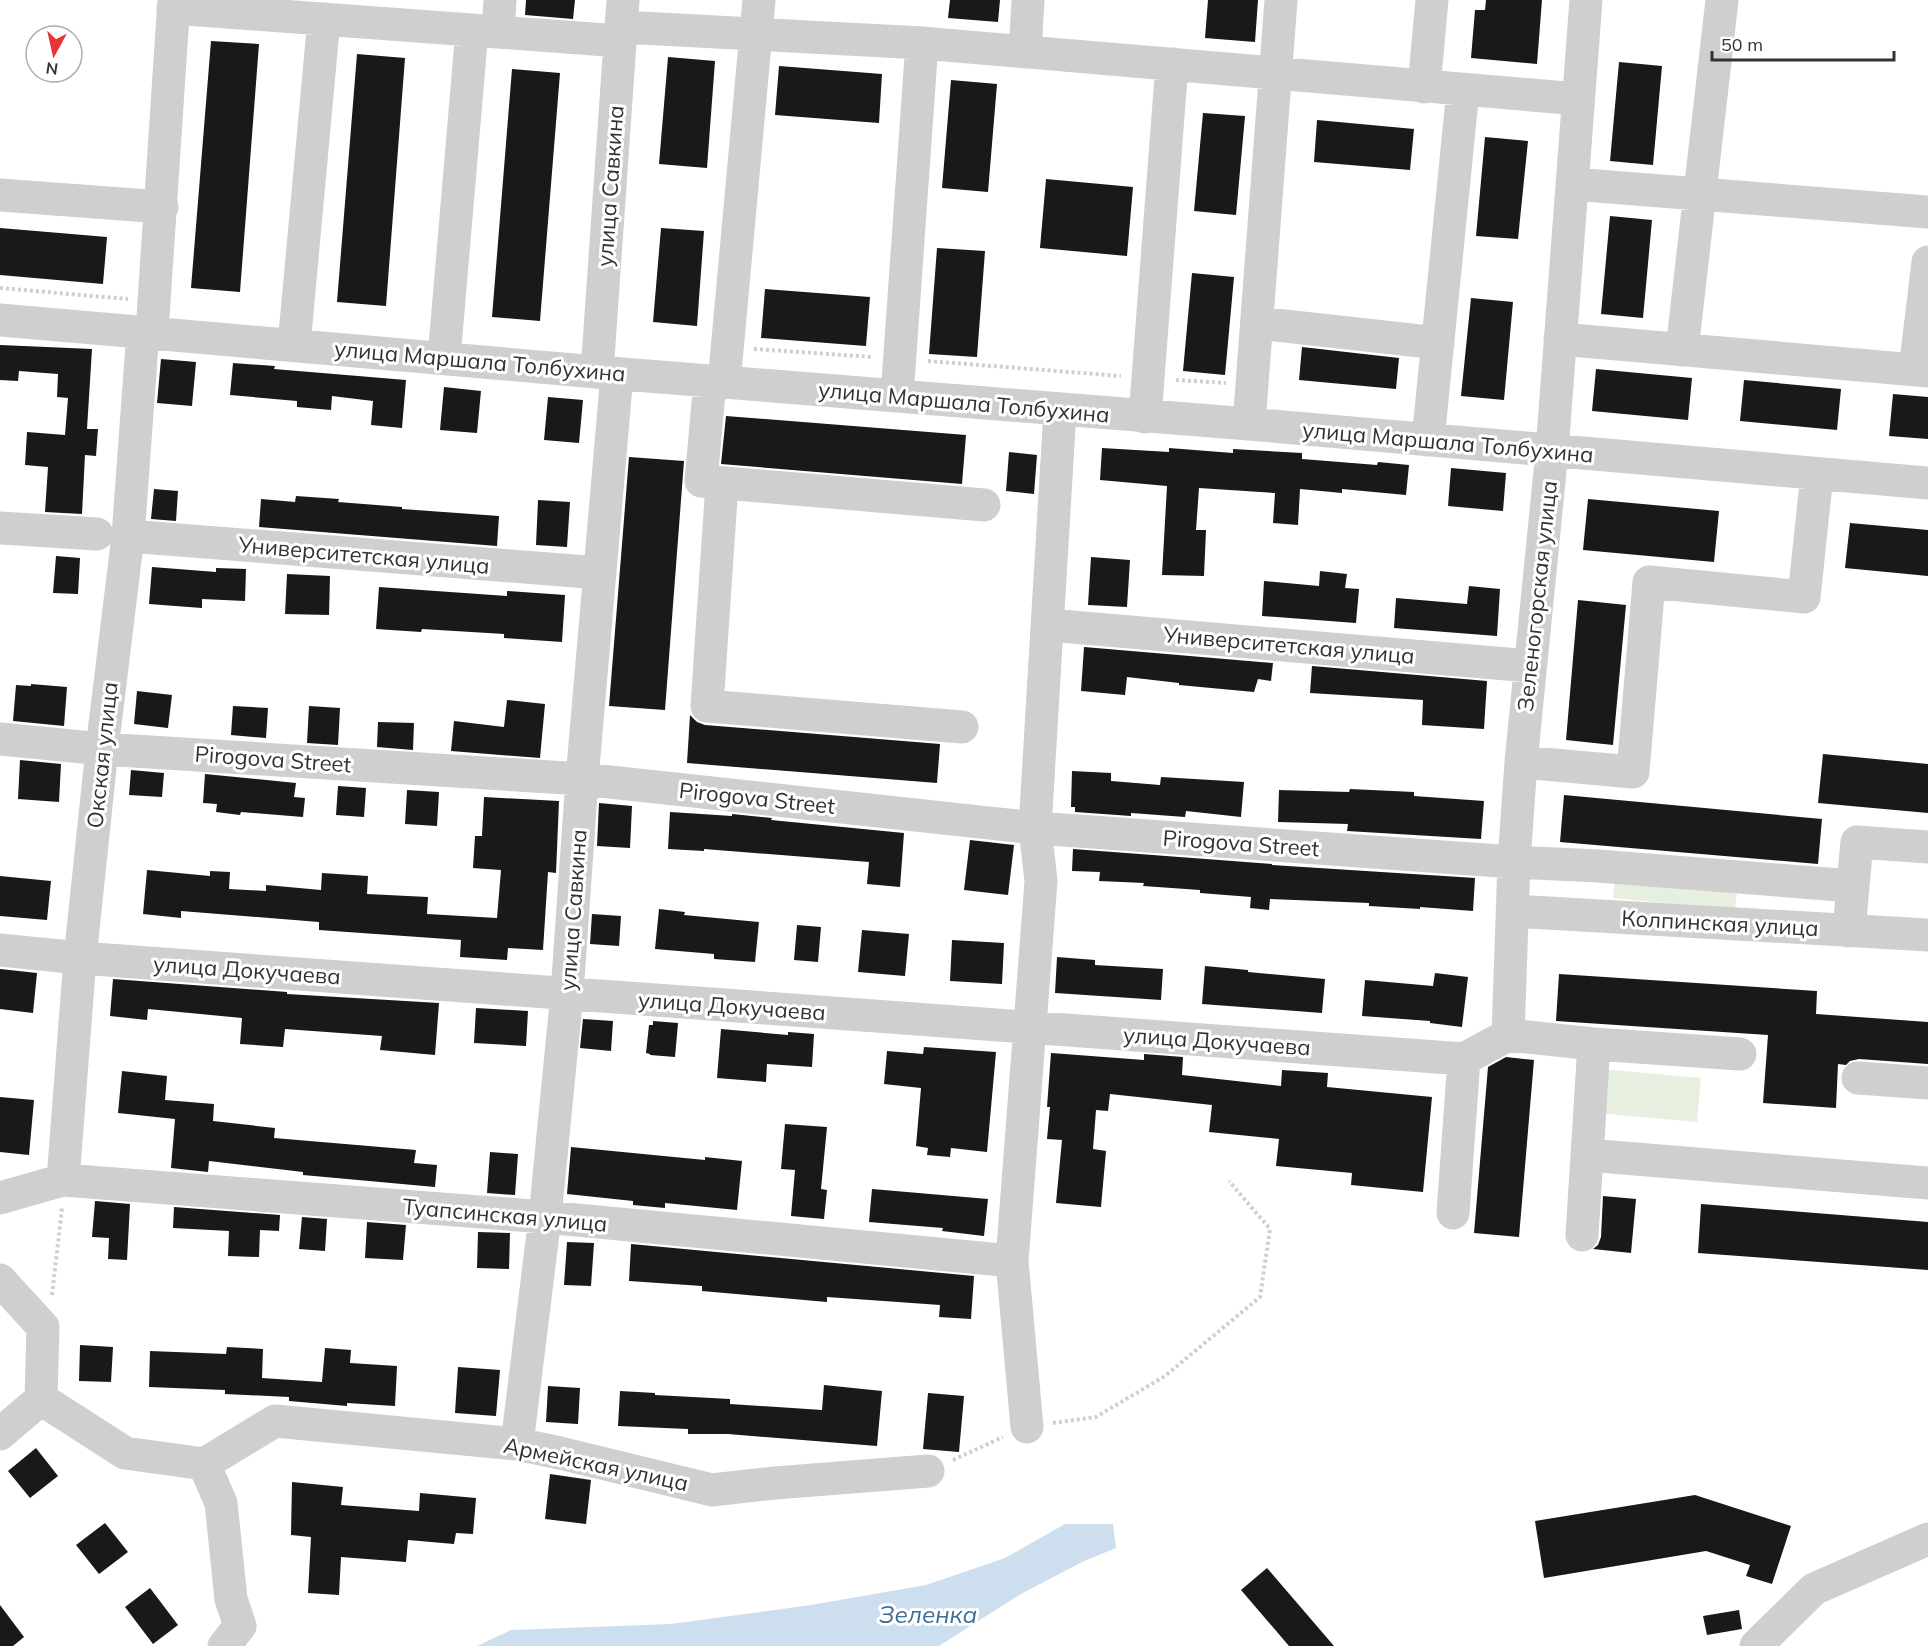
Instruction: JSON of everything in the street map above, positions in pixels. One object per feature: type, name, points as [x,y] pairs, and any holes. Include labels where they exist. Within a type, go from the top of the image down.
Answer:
[{"type":"street","points":[[444,358],[485,31],[500,0]]},
{"type":"street","points":[[759,0],[727,347],[717,382],[701,481],[984,505]]},
{"type":"street","points":[[1025,51],[1028,0]]},
{"type":"street","points":[[1250,424],[1281,0]]},
{"type":"street","points":[[1424,87],[1432,0]]},
{"type":"street","name":"Зеленогорская улица","points":[[1508,1035],[1514,862],[1521,762],[1552,452],[1586,0]]},
{"type":"street","points":[[1682,350],[1722,0]]},
{"type":"street","points":[[174,4],[324,19],[485,31],[621,23],[755,35],[922,43],[1578,99]]},
{"type":"street","name":"Окская улица","points":[[63,1180],[80,958],[102,749],[112,535],[148,331],[162,207],[174,4]]},
{"type":"street","points":[[294,345],[324,19]]},
{"type":"street","name":"улица Савкина","points":[[517,1444],[544,1217],[567,993],[582,778],[600,573],[621,23]]},
{"type":"street","points":[[897,396],[922,43]]},
{"type":"street","points":[[1145,417],[1172,64]]},
{"type":"street","points":[[1428,440],[1463,90]]},
{"type":"street","points":[[1572,184],[1928,212]]},
{"type":"street","points":[[0,195],[162,207]]},
{"type":"street","points":[[1560,339],[1921,370],[1928,262]]},
{"type":"street","name":"улица Маршала Толбухина","points":[[0,320],[1928,483]]},
{"type":"street","points":[[1257,322],[1438,343]]},
{"type":"street","points":[[1027,1426],[1012,1261],[1041,881],[1035,828],[1060,411]]},
{"type":"street","points":[[1521,762],[1633,772],[1649,582],[1804,597],[1816,474]]},
{"type":"street","points":[[722,483],[706,706],[962,727]]},
{"type":"street","name":"Университетская улица","points":[[0,528],[600,573]]},
{"type":"street","name":"Университетская улица","points":[[1048,625],[1530,666]]},
{"type":"street","name":"Pirogova Street","points":[[0,739],[102,749],[582,778],[1035,828],[1598,866],[1853,886]]},
{"type":"street","points":[[1849,931],[1857,842],[1928,847]]},
{"type":"street","name":"Колпинская улица","points":[[1513,911],[1928,936]]},
{"type":"street","name":"улица Докучаева","points":[[0,950],[80,958],[1464,1059]]},
{"type":"street","points":[[1454,1213],[1464,1059],[1508,1035],[1594,1044],[1740,1054]]},
{"type":"street","points":[[1582,1235],[1594,1044]]},
{"type":"street","points":[[1858,1078],[1928,1083]]},
{"type":"street","points":[[1587,1155],[1928,1183]]},
{"type":"street","name":"Туапсинская улица","points":[[0,1198],[63,1180],[544,1217],[1012,1261]]},
{"type":"street","points":[[0,1280],[43,1327],[41,1399],[0,1434]]},
{"type":"street","points":[[41,1399],[125,1453],[204,1464],[220,1503],[231,1599],[232,1636]]},
{"type":"street","name":"Армейская улица","points":[[204,1464],[275,1421],[517,1444],[711,1490],[928,1472]]},
{"type":"street","points":[[1756,1646],[1814,1589],[1928,1539]]},
{"type":"path","points":[[727,347],[1252,385]]},
{"type":"path","points":[[43,1327],[51,1311],[63,1180]]},
{"type":"path","points":[[928,1472],[1027,1426],[1096,1418],[1165,1376],[1260,1298],[1270,1229],[1229,1181]]},
{"type":"shaded area","points":[[1615,880],[1737,892],[1735,910],[1613,898]]},
{"type":"shaded area","points":[[1600,1069],[1701,1078],[1697,1122],[1597,1113]]},
{"type":"water","name":"Зеленка","points":[[1065,1524],[1113,1524],[1116,1548],[1082,1562],[1019,1595],[939,1646],[477,1646],[511,1630],[671,1624],[811,1605],[926,1585],[1005,1558]]},
{"type":"building","points":[[526,0],[575,0],[573,19],[525,15]]},
{"type":"building","points":[[950,0],[1000,0],[998,22],[948,18]]},
{"type":"building","points":[[1208,0],[1258,0],[1255,42],[1205,38]]},
{"type":"building","points":[[1486,0],[1542,0],[1537,64],[1471,58],[1475,10],[1485,10]]},
{"type":"building","points":[[211,41],[259,44],[240,292],[191,288]]},
{"type":"building","points":[[357,54],[405,58],[386,306],[337,302]]},
{"type":"building","points":[[668,57],[715,61],[707,168],[659,164]]},
{"type":"building","points":[[1619,62],[1662,66],[1653,165],[1610,161]]},
{"type":"building","points":[[779,66],[882,74],[879,123],[775,115]]},
{"type":"building","points":[[512,69],[560,73],[540,321],[492,317]]},
{"type":"building","points":[[951,80],[997,84],[988,192],[942,188]]},
{"type":"building","points":[[1203,113],[1245,116],[1236,215],[1194,211]]},
{"type":"building","points":[[1317,120],[1414,129],[1410,170],[1314,162]]},
{"type":"building","points":[[1485,137],[1528,141],[1518,239],[1476,236]]},
{"type":"building","points":[[1046,179],[1133,187],[1127,256],[1040,248]]},
{"type":"building","points":[[1610,216],[1652,220],[1643,318],[1601,314]]},
{"type":"building","points":[[0,228],[107,237],[103,284],[0,275]]},
{"type":"building","points":[[661,228],[704,231],[697,326],[653,322]]},
{"type":"building","points":[[937,248],[985,251],[977,357],[929,354]]},
{"type":"building","points":[[1192,273],[1234,277],[1225,375],[1183,371]]},
{"type":"building","points":[[765,289],[870,297],[866,346],[761,338]]},
{"type":"building","points":[[1471,298],[1513,302],[1504,400],[1461,396]]},
{"type":"building","points":[[0,345],[92,349],[87,429],[98,429],[96,456],[85,455],[82,514],[45,512],[48,467],[25,465],[27,432],[65,435],[68,398],[57,397],[58,374],[19,371],[18,381],[0,380]]},
{"type":"building","points":[[1302,347],[1399,358],[1396,389],[1299,380]]},
{"type":"building","points":[[161,359],[196,362],[192,406],[157,403]]},
{"type":"building","points":[[233,363],[275,366],[274,369],[406,380],[402,428],[371,425],[373,401],[332,396],[331,410],[297,407],[297,401],[230,395]]},
{"type":"building","points":[[1596,369],[1692,378],[1688,420],[1592,411]]},
{"type":"building","points":[[1744,380],[1841,389],[1837,430],[1740,421]]},
{"type":"building","points":[[444,387],[481,391],[477,433],[440,430]]},
{"type":"building","points":[[1893,394],[1928,397],[1928,439],[1889,436]]},
{"type":"building","points":[[548,397],[583,400],[579,443],[544,440]]},
{"type":"building","points":[[726,416],[966,435],[962,484],[721,464]]},
{"type":"building","points":[[1102,448],[1169,452],[1169,448],[1233,453],[1233,449],[1302,453],[1302,459],[1409,465],[1406,495],[1342,489],[1342,493],[1300,489],[1298,525],[1273,523],[1275,493],[1199,488],[1196,530],[1206,530],[1204,576],[1162,575],[1167,486],[1100,480]]},
{"type":"building","points":[[1009,452],[1037,455],[1034,494],[1006,491]]},
{"type":"building","points":[[629,457],[684,461],[665,710],[609,706]]},
{"type":"building","points":[[1451,468],[1506,473],[1503,511],[1448,506]]},
{"type":"building","points":[[154,489],[178,491],[176,521],[151,519]]},
{"type":"building","points":[[296,496],[339,499],[338,502],[402,507],[402,509],[499,516],[497,546],[259,527],[261,499],[295,502]]},
{"type":"building","points":[[1588,499],[1719,511],[1714,562],[1583,550]]},
{"type":"building","points":[[538,500],[570,502],[567,547],[536,545]]},
{"type":"building","points":[[1850,523],[1928,530],[1928,576],[1845,568]]},
{"type":"building","points":[[56,556],[80,558],[78,594],[53,593]]},
{"type":"building","points":[[1091,557],[1130,560],[1127,607],[1088,605]]},
{"type":"building","points":[[152,567],[216,572],[216,568],[246,569],[245,601],[202,599],[202,608],[149,604]]},
{"type":"building","points":[[1320,571],[1347,574],[1345,588],[1359,589],[1356,623],[1262,616],[1264,581],[1319,586]]},
{"type":"building","points":[[287,574],[330,576],[329,615],[285,614]]},
{"type":"building","points":[[1469,586],[1500,589],[1497,636],[1394,628],[1396,598],[1467,604]]},
{"type":"building","points":[[379,587],[507,596],[507,591],[565,595],[562,642],[504,638],[504,634],[376,629]]},
{"type":"building","points":[[1578,600],[1626,605],[1613,745],[1566,740]]},
{"type":"building","points":[[1084,647],[1273,663],[1271,681],[1258,679],[1254,692],[1179,685],[1179,683],[1127,677],[1125,695],[1081,691]]},
{"type":"building","points":[[1312,666],[1487,681],[1484,729],[1422,725],[1423,700],[1310,693]]},
{"type":"building","points":[[31,684],[67,687],[64,726],[13,721],[16,685],[31,686]]},
{"type":"building","points":[[137,691],[172,695],[168,728],[134,724]]},
{"type":"building","points":[[507,700],[545,704],[540,758],[451,751],[454,721],[504,727]]},
{"type":"building","points":[[233,706],[268,708],[266,738],[231,735]]},
{"type":"building","points":[[309,706],[340,708],[338,745],[307,743]]},
{"type":"building","points":[[690,715],[697,722],[705,725],[940,744],[937,783],[687,763]]},
{"type":"building","points":[[378,722],[414,723],[413,750],[377,747]]},
{"type":"building","points":[[1823,754],[1928,764],[1928,813],[1818,803]]},
{"type":"building","points":[[20,760],[61,764],[59,802],[18,799]]},
{"type":"building","points":[[131,770],[164,773],[162,797],[129,795]]},
{"type":"building","points":[[1072,771],[1111,773],[1111,781],[1160,785],[1161,777],[1244,782],[1241,817],[1186,811],[1185,817],[1075,812],[1075,807],[1071,807]]},
{"type":"building","points":[[205,774],[296,783],[294,797],[305,798],[303,817],[216,812],[217,804],[203,803]]},
{"type":"building","points":[[338,786],[366,788],[364,817],[336,815]]},
{"type":"building","points":[[1350,789],[1414,792],[1414,796],[1484,801],[1481,839],[1347,831],[1348,824],[1278,822],[1279,790],[1349,792]]},
{"type":"building","points":[[407,790],[439,792],[437,826],[405,824]]},
{"type":"building","points":[[1564,795],[1822,819],[1818,864],[1560,842]]},
{"type":"building","points":[[484,797],[559,801],[556,873],[548,872],[543,950],[508,948],[507,960],[460,957],[461,940],[319,930],[319,922],[181,911],[181,918],[143,914],[147,870],[210,876],[210,871],[230,872],[229,889],[266,891],[266,885],[321,890],[322,873],[368,876],[367,894],[428,897],[427,914],[497,918],[501,870],[473,868],[475,836],[482,836]]},
{"type":"building","points":[[599,803],[632,806],[630,848],[597,846]]},
{"type":"building","points":[[670,812],[732,816],[732,814],[904,833],[900,887],[867,884],[869,862],[704,849],[704,851],[668,849]]},
{"type":"building","points":[[970,840],[1014,845],[1008,895],[964,890]]},
{"type":"building","points":[[1073,849],[1475,878],[1473,911],[1369,906],[1369,903],[1270,899],[1269,910],[1250,908],[1251,897],[1143,886],[1144,883],[1099,881],[1100,872],[1072,871]]},
{"type":"building","points":[[0,876],[51,881],[47,920],[0,916]]},
{"type":"building","points":[[659,909],[685,912],[684,915],[759,922],[755,962],[714,959],[714,954],[655,949]]},
{"type":"building","points":[[592,914],[621,916],[619,946],[590,944]]},
{"type":"building","points":[[797,925],[821,927],[818,962],[794,960]]},
{"type":"building","points":[[862,930],[909,934],[905,976],[858,972]]},
{"type":"building","points":[[952,940],[1004,943],[1002,984],[950,981]]},
{"type":"building","points":[[1057,957],[1095,960],[1095,965],[1163,969],[1161,1000],[1055,993]]},
{"type":"building","points":[[1205,966],[1325,979],[1322,1013],[1202,1004]]},
{"type":"building","points":[[0,969],[37,973],[33,1013],[0,1009]]},
{"type":"building","points":[[1435,973],[1468,977],[1462,1027],[1430,1023],[1430,1021],[1362,1016],[1365,980],[1433,986]]},
{"type":"building","points":[[1559,974],[1817,991],[1816,1014],[1928,1022],[1928,1064],[1859,1059],[1850,1061],[1846,1065],[1838,1064],[1836,1108],[1763,1103],[1768,1035],[1556,1021]]},
{"type":"building","points":[[113,979],[287,992],[287,994],[439,1003],[435,1055],[380,1050],[382,1036],[285,1029],[283,1047],[240,1044],[242,1018],[148,1009],[147,1020],[110,1016]]},
{"type":"building","points":[[476,1008],[528,1011],[526,1046],[474,1043]]},
{"type":"building","points":[[583,1019],[613,1021],[611,1051],[580,1048]]},
{"type":"building","points":[[653,1021],[678,1023],[675,1057],[646,1053],[649,1025],[653,1025]]},
{"type":"building","points":[[721,1029],[788,1035],[788,1032],[814,1034],[812,1067],[767,1064],[766,1082],[717,1078]]},
{"type":"building","points":[[924,1047],[996,1052],[987,1152],[951,1148],[950,1157],[927,1155],[928,1148],[916,1146],[921,1088],[884,1084],[887,1051],[923,1054]]},
{"type":"building","points":[[1051,1053],[1144,1060],[1144,1054],[1183,1057],[1182,1075],[1281,1086],[1282,1070],[1328,1073],[1327,1087],[1432,1097],[1423,1192],[1351,1185],[1352,1173],[1276,1166],[1279,1139],[1209,1132],[1212,1105],[1110,1094],[1108,1111],[1096,1110],[1093,1149],[1106,1151],[1101,1207],[1056,1203],[1062,1140],[1047,1139]]},
{"type":"building","points":[[1506,1057],[1534,1060],[1519,1237],[1474,1233],[1488,1067]]},
{"type":"building","points":[[122,1071],[167,1076],[165,1100],[214,1104],[213,1121],[275,1128],[274,1138],[416,1150],[414,1163],[437,1165],[435,1187],[303,1175],[303,1172],[209,1161],[208,1172],[171,1168],[175,1119],[118,1113]]},
{"type":"building","points":[[0,1097],[34,1100],[29,1155],[0,1152]]},
{"type":"building","points":[[785,1124],[827,1127],[821,1189],[827,1190],[824,1219],[791,1216],[795,1170],[781,1169]]},
{"type":"building","points":[[571,1147],[705,1160],[705,1157],[742,1161],[737,1210],[665,1203],[665,1208],[633,1205],[633,1201],[567,1194]]},
{"type":"building","points":[[490,1152],[518,1154],[515,1195],[487,1193]]},
{"type":"building","points":[[872,1189],[988,1199],[984,1236],[942,1231],[943,1228],[869,1222]]},
{"type":"building","points":[[1603,1196],[1636,1199],[1631,1253],[1593,1249],[1598,1245],[1601,1237]]},
{"type":"building","points":[[95,1201],[130,1204],[127,1260],[108,1259],[109,1238],[92,1237]]},
{"type":"building","points":[[1701,1204],[1928,1222],[1928,1270],[1698,1253]]},
{"type":"building","points":[[174,1207],[280,1215],[279,1231],[260,1230],[259,1257],[228,1256],[229,1231],[173,1228]]},
{"type":"building","points":[[302,1217],[327,1219],[325,1251],[299,1249]]},
{"type":"building","points":[[367,1222],[406,1225],[403,1260],[365,1258]]},
{"type":"building","points":[[478,1232],[510,1233],[509,1269],[477,1268]]},
{"type":"building","points":[[567,1242],[594,1243],[591,1286],[564,1285]]},
{"type":"building","points":[[631,1244],[974,1276],[971,1319],[939,1317],[940,1305],[827,1297],[827,1302],[702,1291],[702,1286],[629,1281]]},
{"type":"building","points":[[80,1345],[113,1347],[111,1382],[79,1381]]},
{"type":"building","points":[[227,1347],[263,1349],[262,1378],[322,1382],[325,1348],[351,1350],[350,1363],[397,1366],[395,1406],[347,1403],[347,1406],[289,1401],[289,1397],[225,1394],[225,1390],[149,1387],[150,1351],[226,1354]]},
{"type":"building","points":[[458,1367],[500,1370],[496,1416],[455,1413]]},
{"type":"building","points":[[824,1385],[882,1391],[877,1446],[728,1434],[688,1434],[688,1429],[618,1426],[620,1391],[730,1399],[730,1404],[822,1410]]},
{"type":"building","points":[[548,1386],[580,1388],[578,1424],[546,1422]]},
{"type":"building","points":[[928,1393],[964,1396],[959,1452],[923,1449]]},
{"type":"building","points":[[36,1448],[58,1476],[30,1498],[8,1471]]},
{"type":"building","points":[[550,1474],[591,1480],[586,1524],[545,1519]]},
{"type":"building","points":[[292,1482],[343,1487],[341,1505],[419,1511],[420,1493],[476,1498],[473,1534],[456,1533],[454,1544],[408,1540],[406,1562],[341,1557],[339,1595],[308,1593],[311,1537],[291,1535]]},
{"type":"building","points":[[1695,1495],[1791,1526],[1772,1584],[1746,1576],[1750,1565],[1706,1551],[1544,1578],[1535,1521]]},
{"type":"building","points":[[105,1523],[128,1552],[99,1574],[76,1545]]},
{"type":"building","points":[[1267,1568],[1334,1646],[1289,1646],[1241,1590]]},
{"type":"building","points":[[150,1588],[178,1625],[153,1644],[125,1607]]},
{"type":"building","points":[[0,1605],[24,1637],[13,1646],[0,1646]]},
{"type":"building","points":[[1739,1610],[1742,1629],[1707,1635],[1703,1616]]}]
